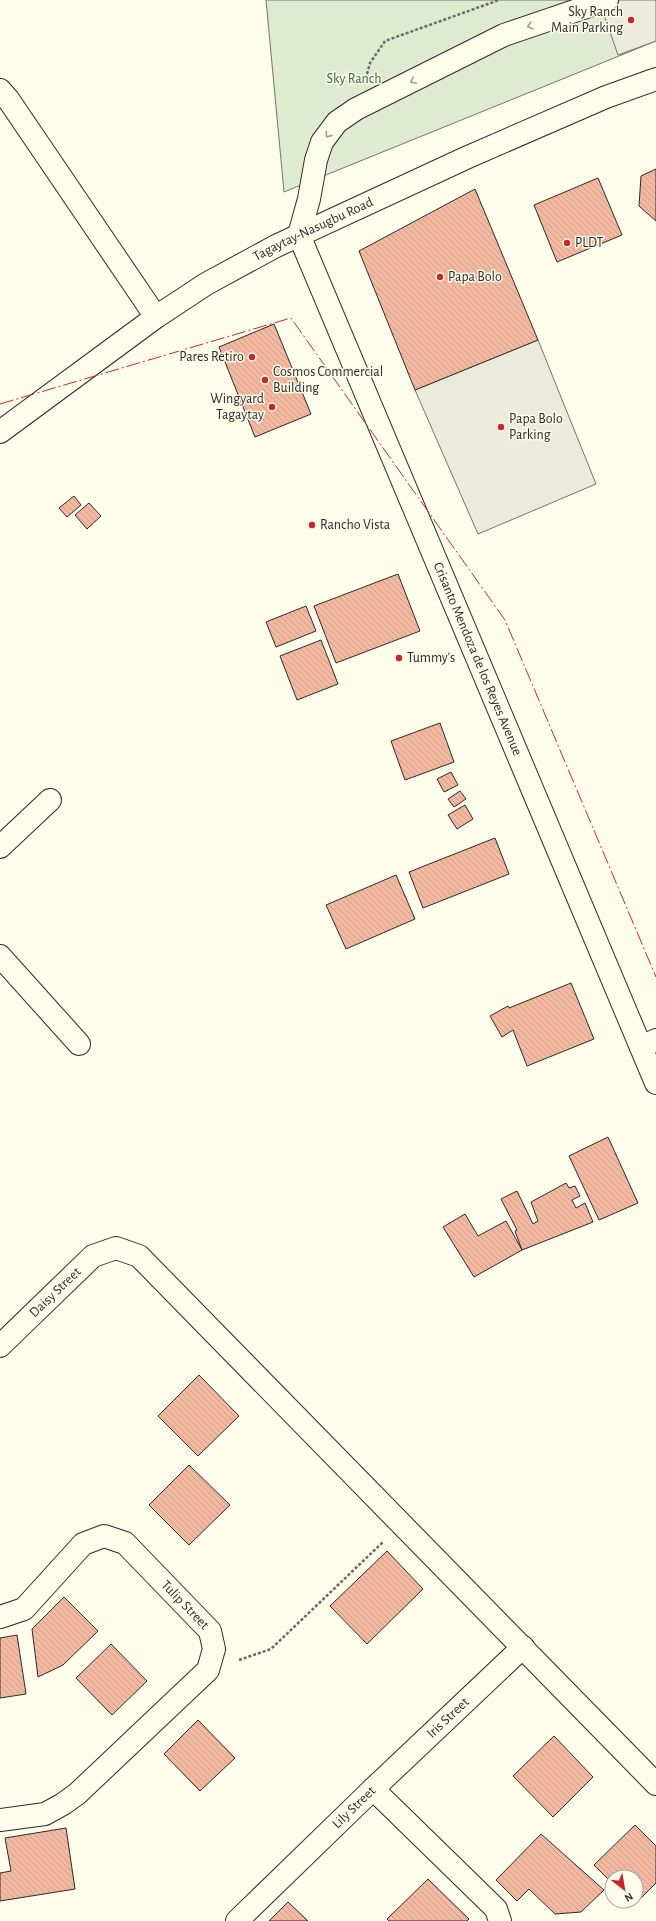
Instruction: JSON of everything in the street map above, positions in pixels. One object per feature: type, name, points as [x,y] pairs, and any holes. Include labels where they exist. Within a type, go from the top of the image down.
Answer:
[{"type":"street","points":[[299,235],[309,199],[316,160],[322,142],[337,122],[356,109],[504,35],[607,0]]},
{"type":"street","name":"Tagaytay-Nasugbu Road","points":[[0,432],[156,317],[206,284],[299,235],[468,156],[606,96],[656,79]]},
{"type":"street","points":[[0,90],[13,106],[156,317]]},
{"type":"street","name":"Crisanto Mendoza de los Reyes Avenue","points":[[299,235],[648,1044],[656,1083]]},
{"type":"street","points":[[0,847],[50,800]]},
{"type":"street","points":[[0,956],[79,1044]]},
{"type":"street","name":"Daisy Street","points":[[0,1346],[93,1256],[116,1248],[139,1256],[402,1524]]},
{"type":"street","points":[[402,1524],[656,1784]]},
{"type":"street","name":"Tulip Street","points":[[0,1617],[24,1609],[83,1544],[104,1536],[125,1543],[210,1631],[214,1649],[208,1670]]},
{"type":"street","name":"Iris Street","points":[[373,1789],[523,1647]]},
{"type":"street","points":[[0,1820],[45,1814],[77,1794],[208,1670]]},
{"type":"street","name":"Lily Street","points":[[237,1921],[373,1789],[496,1909],[500,1921]]},
{"type":"path","points":[[356,109],[370,63],[385,41],[498,0]]},
{"type":"path","points":[[208,1670],[271,1649],[402,1524]]},
{"type":"green space","name":"Sky Ranch","points":[[266,0],[656,0],[656,41],[284,192]]},
{"type":"shaded area","name":"Sky Ranch Main Parking","points":[[599,0],[656,0],[656,41],[618,55]]},
{"type":"shaded area","name":"Papa Bolo Parking","points":[[538,340],[596,484],[478,534],[415,390]]},
{"type":"building","points":[[656,169],[656,221],[639,206],[641,176]]},
{"type":"building","points":[[598,178],[622,235],[557,262],[534,205]]},
{"type":"building","name":"Papa Bolo","points":[[475,189],[538,340],[415,390],[359,251]]},
{"type":"building","name":"Cosmos Commercial Building","points":[[274,324],[311,414],[255,437],[219,347]]},
{"type":"building","points":[[74,496],[81,505],[67,517],[59,508]]},
{"type":"building","points":[[89,503],[101,516],[87,529],[75,515]]},
{"type":"building","points":[[398,574],[420,631],[336,663],[314,606]]},
{"type":"building","points":[[306,606],[316,631],[276,647],[266,622]]},
{"type":"building","points":[[321,640],[338,684],[297,700],[280,656]]},
{"type":"building","points":[[440,723],[454,762],[405,780],[391,741]]},
{"type":"building","points":[[451,772],[458,785],[444,792],[437,779]]},
{"type":"building","points":[[460,791],[466,799],[454,807],[448,799]]},
{"type":"building","points":[[465,805],[473,819],[457,829],[448,815]]},
{"type":"building","points":[[495,838],[509,874],[423,908],[409,872]]},
{"type":"building","points":[[396,875],[415,919],[346,949],[326,905]]},
{"type":"building","points":[[571,983],[594,1039],[527,1066],[513,1030],[502,1037],[490,1016],[508,1006],[509,1008]]},
{"type":"building","points":[[608,1137],[638,1203],[599,1220],[569,1156]]},
{"type":"building","points":[[566,1183],[569,1188],[575,1186],[580,1196],[572,1200],[576,1208],[585,1203],[593,1222],[522,1250],[515,1231],[517,1230],[501,1199],[517,1191],[533,1224],[538,1221],[531,1202]]},
{"type":"building","points":[[465,1214],[478,1236],[506,1221],[522,1250],[474,1277],[443,1227]]},
{"type":"building","points":[[199,1375],[239,1416],[198,1456],[158,1416]]},
{"type":"building","points":[[189,1465],[230,1505],[189,1545],[149,1505]]},
{"type":"building","points":[[387,1551],[423,1589],[367,1644],[330,1606]]},
{"type":"building","points":[[64,1597],[98,1631],[63,1665],[38,1677],[32,1629]]},
{"type":"building","points":[[17,1635],[26,1694],[0,1698],[0,1638]]},
{"type":"building","points":[[111,1644],[147,1681],[112,1715],[76,1678]]},
{"type":"building","points":[[198,1720],[235,1758],[200,1791],[164,1754]]},
{"type":"building","points":[[554,1736],[593,1777],[553,1817],[513,1776]]},
{"type":"building","points":[[635,1825],[656,1846],[656,1883],[644,1895],[644,1869],[604,1869],[604,1875],[594,1865]]},
{"type":"building","points":[[66,1828],[75,1889],[0,1901],[0,1873],[11,1871],[5,1838]]},
{"type":"building","points":[[541,1834],[604,1890],[581,1912],[555,1914],[529,1889],[517,1901],[496,1880]]},
{"type":"building","points":[[428,1879],[469,1919],[467,1921],[389,1921],[387,1919]]},
{"type":"building","points":[[288,1902],[308,1921],[269,1921]]},
{"type":"power","points":[[0,404],[291,318],[505,620],[656,977]]},
{"type":"place","name":"Sky Ranch Main Parking","points":[[631,20]]},
{"type":"place","name":"PLDT","points":[[567,243]]},
{"type":"place","name":"Papa Bolo","points":[[440,277]]},
{"type":"place","name":"Pares Retiro","points":[[252,357]]},
{"type":"place","name":"Cosmos Commercial Building","points":[[265,380]]},
{"type":"place","name":"Wingyard Tagaytay","points":[[272,407]]},
{"type":"place","name":"Papa Bolo Parking","points":[[501,427]]},
{"type":"place","name":"Rancho Vista","points":[[312,525]]},
{"type":"place","name":"Tummy's","points":[[399,658]]}]
